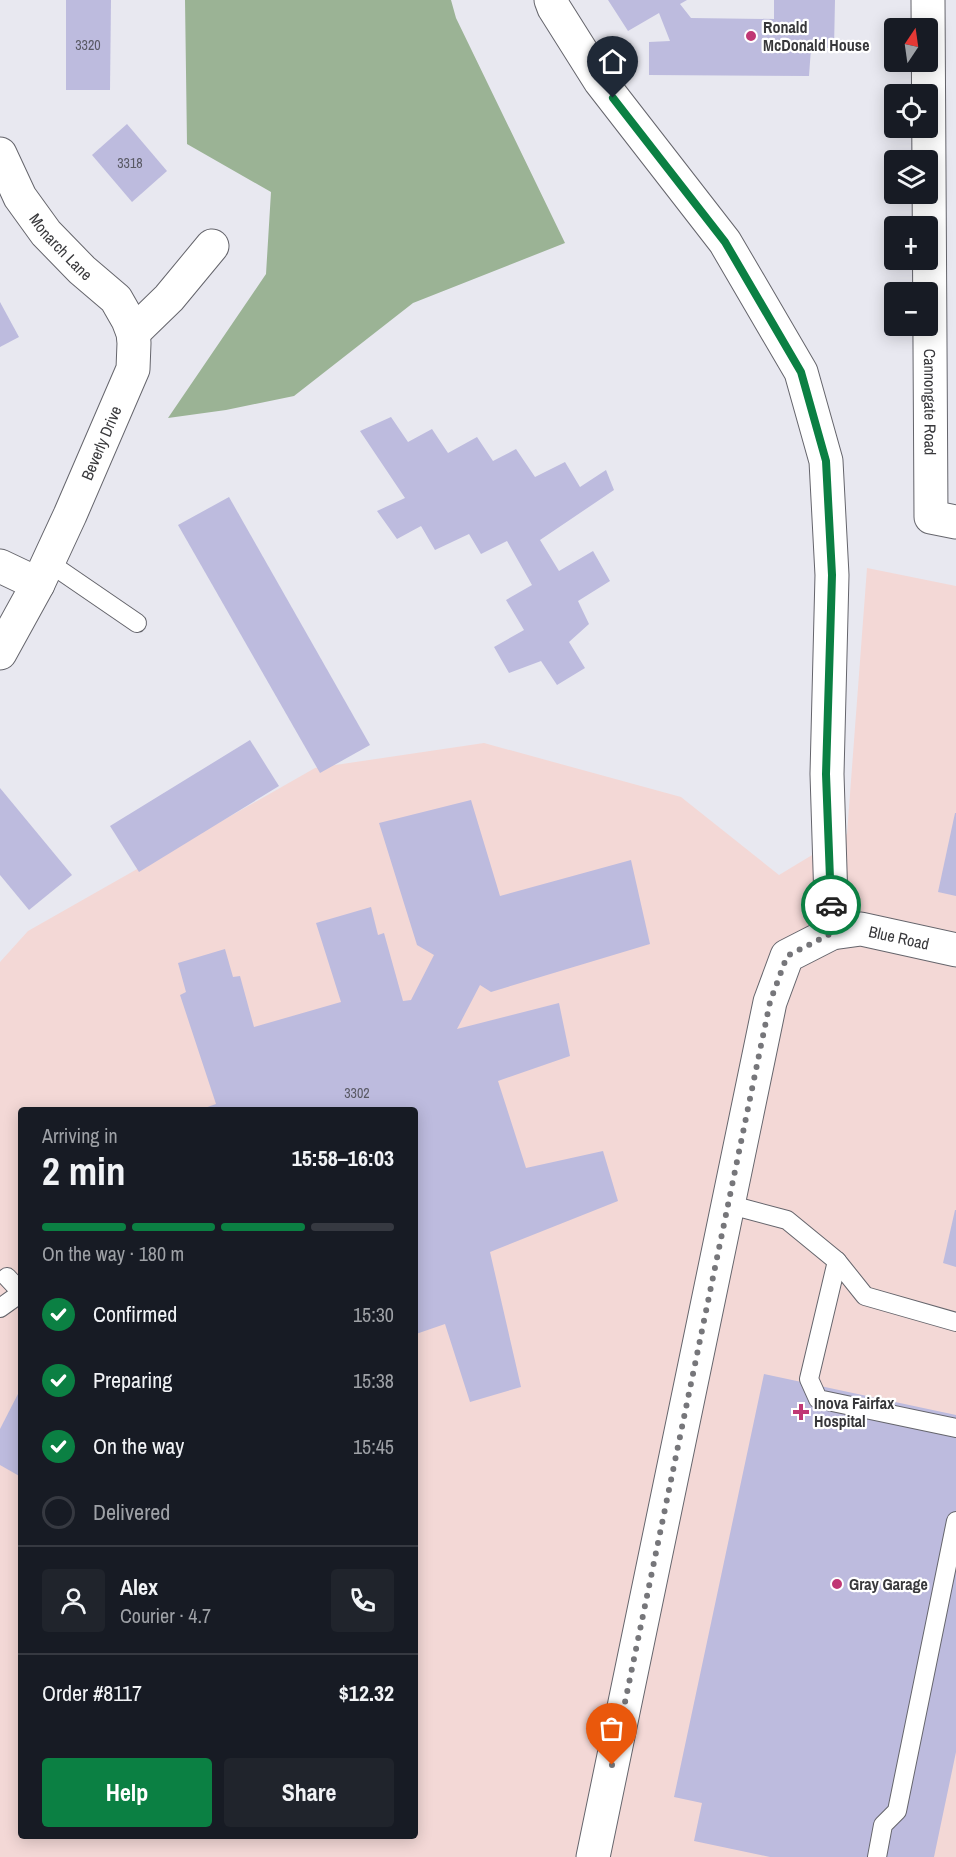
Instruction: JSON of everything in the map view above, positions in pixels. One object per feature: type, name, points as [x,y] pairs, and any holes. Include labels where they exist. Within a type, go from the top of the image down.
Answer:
[{"type":"street","points":[[551,0],[600,81],[725,242],[801,372],[826,461],[832,575],[826,774],[832,933]]},
{"type":"street","name":"Cannongate Road","points":[[928,0],[944,520]]},
{"type":"street","name":"Monarch Lane","points":[[0,154],[10,203],[46,233],[82,270],[116,299],[133,333]]},
{"type":"street","points":[[133,333],[169,298],[212,246]]},
{"type":"street","name":"Beverly Drive","points":[[0,653],[43,573],[133,369],[133,333]]},
{"type":"street","points":[[0,566],[43,573]]},
{"type":"street","name":"Blue Road","points":[[593,1857],[770,1002],[787,956],[832,933],[861,929],[956,950]]},
{"type":"lane","points":[[43,573],[137,623]]},
{"type":"lane","points":[[727,1204],[787,1220],[837,1261],[865,1296],[956,1322]]},
{"type":"lane","points":[[837,1261],[809,1379],[818,1399],[956,1428]]},
{"type":"lane","points":[[7,1277],[18,1289]]},
{"type":"lane","points":[[0,1308],[18,1294]]},
{"type":"lane","points":[[877,1857],[883,1825],[897,1810],[956,1521]]},
{"type":"shaded area","points":[[867,568],[956,586],[956,1857],[0,1857],[0,962],[28,931],[315,768],[484,743],[681,797],[779,875],[847,834]]},
{"type":"green space","points":[[185,0],[451,0],[456,18],[565,243],[413,303],[294,396],[226,410],[168,418],[266,274],[271,192],[187,144]]},
{"type":"building","points":[[66,0],[111,0],[110,90],[66,90]]},
{"type":"building","name":"Ronald McDonald House","points":[[608,0],[687,0],[680,4],[691,18],[774,19],[774,0],[835,0],[834,48],[811,48],[809,76],[649,75],[649,42],[670,41],[659,13],[628,31]]},
{"type":"building","points":[[127,124],[167,171],[132,202],[92,155]]},
{"type":"building","points":[[0,302],[19,337],[0,347]]},
{"type":"building","points":[[391,417],[408,442],[432,429],[448,453],[477,437],[493,461],[516,449],[535,477],[565,462],[580,487],[606,470],[614,490],[540,540],[559,571],[593,551],[610,581],[578,601],[589,624],[569,642],[585,668],[557,685],[541,661],[509,673],[494,647],[524,630],[506,600],[532,585],[507,541],[481,554],[469,534],[435,550],[421,526],[397,539],[377,511],[405,498],[360,431]]},
{"type":"building","points":[[229,497],[370,745],[320,773],[178,525]]},
{"type":"building","points":[[250,740],[279,786],[139,872],[110,826]]},
{"type":"building","points":[[0,788],[72,875],[29,910],[0,875]]},
{"type":"building","points":[[471,800],[500,896],[631,860],[650,944],[491,992],[480,985],[457,1029],[559,1003],[570,1056],[498,1081],[526,1168],[603,1151],[618,1201],[490,1252],[521,1387],[470,1402],[445,1324],[418,1333],[418,1107],[208,1107],[216,1104],[180,995],[186,992],[178,963],[225,949],[233,977],[240,976],[254,1027],[341,1002],[316,923],[371,907],[378,935],[384,933],[403,1001],[411,1000],[434,955],[417,945],[379,823]]},
{"type":"building","points":[[956,813],[956,896],[938,892]]},
{"type":"building","points":[[956,1210],[956,1267],[943,1263]]},
{"type":"building","name":"Gray Garage","points":[[764,1374],[956,1415],[956,1752],[934,1857],[770,1857],[694,1841],[702,1803],[674,1797]]},
{"type":"building","points":[[18,1394],[18,1475],[0,1465],[0,1429]]},
{"type":"way so far","points":[[612,1765],[770,1002],[787,956],[832,933],[831,905]]},
{"type":"place","name":"Ronald McDonald House","points":[[751,36]]},
{"type":"place","name":"Inova Fairfax Hospital","points":[[801,1412]]},
{"type":"place","name":"Gray Garage","points":[[837,1584]]},
{"type":"route","points":[[613,98],[725,242],[801,372],[826,461],[832,575],[826,774],[831,905]]}]
